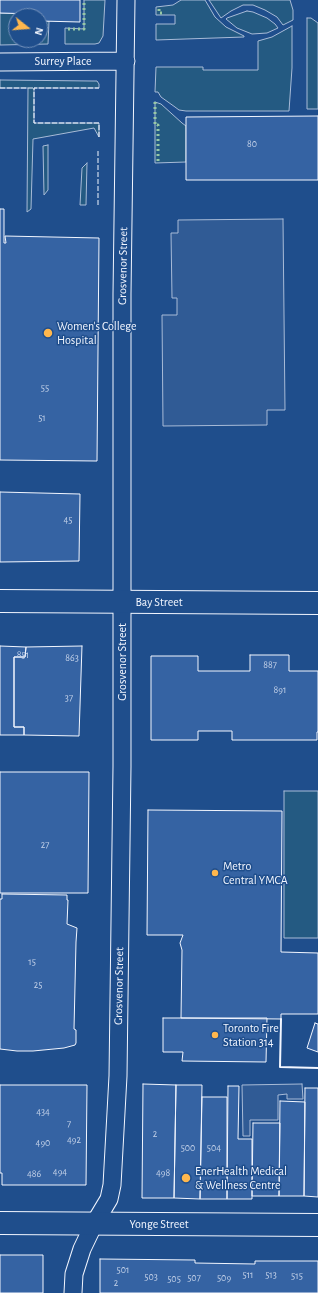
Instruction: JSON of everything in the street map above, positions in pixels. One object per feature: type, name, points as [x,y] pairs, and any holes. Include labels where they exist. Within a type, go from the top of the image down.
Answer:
[{"type":"main road","name":"Bay Street","points":[[0,601],[318,603]]},
{"type":"main road","name":"Yonge Street","points":[[0,1223],[318,1225]]},
{"type":"street","name":"Grosvenor Street","points":[[73,1293],[74,1274],[82,1249],[94,1224],[109,1199],[112,1185],[118,1076],[122,766],[122,294],[126,0]]},
{"type":"street","name":"Surrey Place","points":[[0,62],[126,61]]},
{"type":"shaded area","points":[[84,0],[105,0],[103,36],[99,43],[95,44],[65,44],[65,28],[84,29]]},
{"type":"shaded area","points":[[181,0],[205,0],[215,17],[226,27],[244,37],[156,40],[156,24],[175,24],[175,15],[156,15],[156,7],[173,5]]},
{"type":"shaded area","points":[[209,0],[290,0],[293,10],[293,20],[283,25],[277,17],[253,5],[243,5],[221,18]]},
{"type":"shaded area","points":[[247,11],[267,18],[278,28],[267,33],[252,34],[237,28],[226,19]]},
{"type":"shaded area","points":[[0,13],[8,13],[8,45],[0,45]]},
{"type":"shaded area","points":[[307,18],[311,18],[318,23],[318,109],[307,109]]},
{"type":"shaded area","points":[[48,21],[49,21],[48,44]]},
{"type":"shaded area","points":[[292,26],[292,68],[289,111],[186,111],[179,110],[161,97],[158,92],[155,92],[156,67],[203,67],[203,70],[258,70],[258,41],[272,37]]},
{"type":"shaded area","points":[[0,80],[97,81],[99,84],[99,88],[34,88],[34,123],[99,123],[99,137],[94,128],[33,139],[31,209],[27,212],[28,88],[0,88]]},
{"type":"shaded area","points":[[155,102],[161,104],[186,126],[186,162],[155,163]]},
{"type":"shaded area","points":[[48,145],[48,190],[44,195],[43,146]]},
{"type":"shaded area","points":[[87,163],[86,205],[80,205],[82,168]]},
{"type":"shaded area","points":[[283,219],[285,410],[267,410],[267,425],[163,426],[162,315],[177,315],[177,298],[172,298],[171,233],[178,233],[178,220]]},
{"type":"shaded area","points":[[284,791],[318,791],[318,938],[284,938]]},
{"type":"shaded area","points":[[302,1084],[303,1099],[287,1099],[287,1094],[278,1095],[278,1120],[250,1120],[250,1136],[243,1136],[242,1085]]},
{"type":"building","points":[[0,0],[80,0],[80,22],[48,21],[48,8],[8,8],[8,13],[0,13]]},
{"type":"building","points":[[318,116],[318,180],[186,180],[186,117]]},
{"type":"building","points":[[0,209],[4,209],[4,243],[6,243],[5,236],[99,238],[97,461],[0,460]]},
{"type":"building","points":[[0,492],[80,494],[79,561],[0,562]]},
{"type":"building","points":[[0,646],[26,647],[25,657],[14,657],[14,727],[24,727],[24,735],[0,735]]},
{"type":"building","points":[[82,646],[79,736],[24,735],[24,727],[14,727],[14,657],[25,657],[26,647]]},
{"type":"building","points":[[250,655],[289,655],[289,671],[318,671],[317,740],[232,740],[232,731],[198,731],[198,740],[151,740],[151,656],[198,656],[198,671],[250,671]]},
{"type":"building","points":[[0,772],[89,772],[88,893],[0,893]]},
{"type":"building","name":"Metro Central YMCA","points":[[148,810],[282,811],[281,952],[318,953],[318,1014],[281,1014],[281,1019],[181,1018],[182,950],[180,943],[183,935],[147,935]]},
{"type":"building","points":[[2,894],[67,895],[67,924],[77,928],[74,1029],[76,1030],[75,1045],[64,1048],[33,1051],[0,1049],[0,899],[2,899]]},
{"type":"building","name":"Toronto Fire Station 314","points":[[163,1018],[267,1018],[266,1062],[182,1061],[183,1052],[163,1052]]},
{"type":"building","points":[[315,1023],[318,1024],[318,1052],[307,1048]]},
{"type":"building","points":[[143,1084],[176,1085],[174,1198],[142,1198]]},
{"type":"building","points":[[0,1085],[87,1085],[86,1185],[2,1185],[2,1173],[0,1173]]},
{"type":"building","points":[[176,1085],[202,1085],[200,1199],[174,1198]]},
{"type":"building","points":[[228,1086],[239,1086],[238,1139],[252,1139],[252,1199],[227,1199]]},
{"type":"building","points":[[305,1088],[318,1088],[318,1197],[304,1196]]},
{"type":"building","points":[[202,1097],[227,1097],[227,1199],[200,1199]]},
{"type":"building","points":[[280,1101],[305,1102],[304,1196],[279,1196]]},
{"type":"building","points":[[253,1123],[280,1123],[279,1196],[252,1196]]},
{"type":"building","points":[[0,1255],[43,1255],[43,1293],[0,1293]]},
{"type":"building","points":[[100,1259],[195,1260],[195,1263],[255,1264],[255,1261],[318,1261],[318,1293],[100,1293]]},
{"type":"hedge","points":[[68,29],[84,29],[84,0]]},
{"type":"hedge","points":[[159,9],[159,13],[164,13]]},
{"type":"hedge","points":[[155,102],[155,125],[158,125],[158,163]]},
{"type":"fence","points":[[0,88],[34,88]]},
{"type":"fence","points":[[99,88],[34,88],[34,123],[99,123],[99,137]]},
{"type":"fence","points":[[98,151],[98,205]]},
{"type":"wall","points":[[281,1019],[280,1067],[318,1068]]},
{"type":"place","name":"Women's College Hospital","points":[[48,333]]},
{"type":"place","name":"Metro Central YMCA","points":[[215,873]]},
{"type":"place","name":"Toronto Fire Station 314","points":[[215,1035]]},
{"type":"place","name":"EnerHealth Medical & Wellness Centre","points":[[186,1178]]}]
